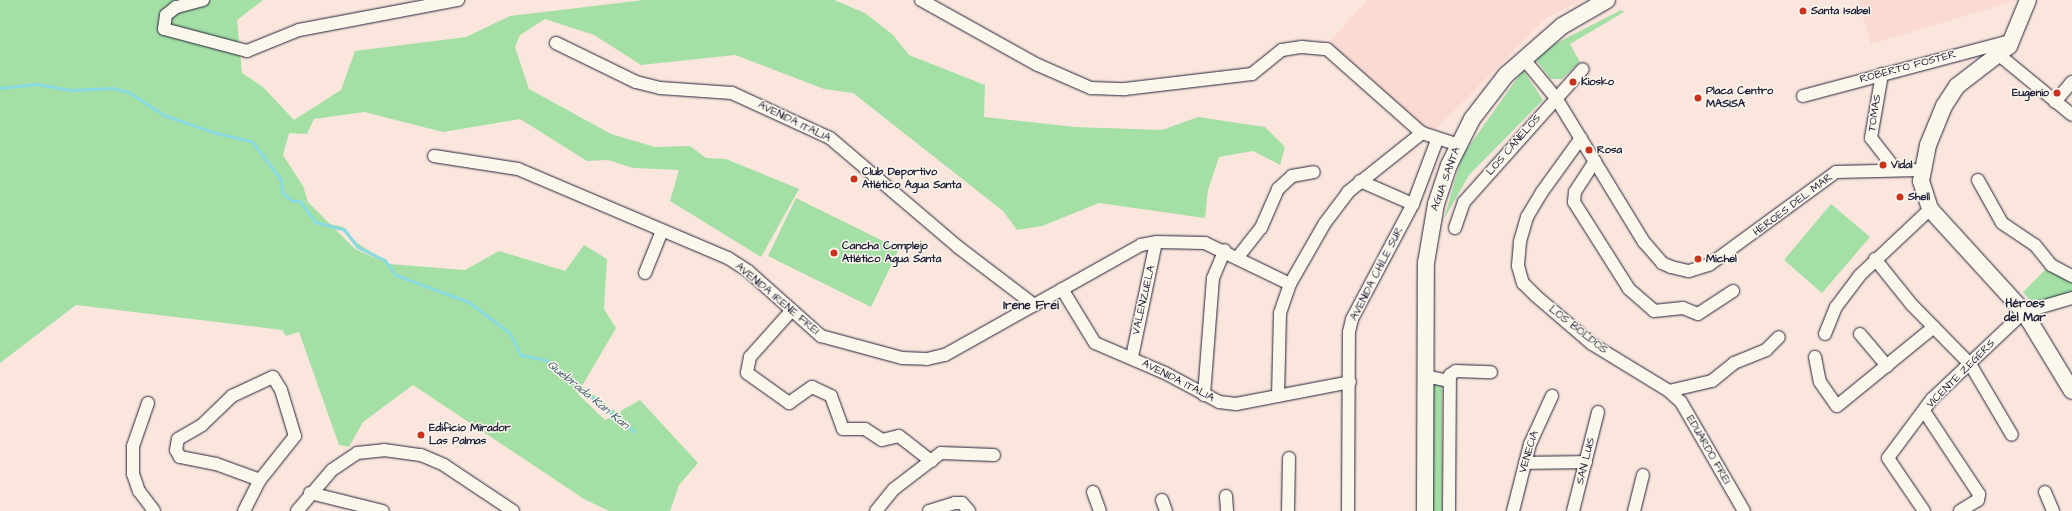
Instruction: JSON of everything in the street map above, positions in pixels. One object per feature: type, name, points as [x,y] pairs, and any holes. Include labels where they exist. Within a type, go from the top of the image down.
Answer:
[{"type":"main road","name":"AGUA SANTA","points":[[1425,511],[1425,376],[1428,246],[1436,204],[1458,145],[1491,92],[1523,58],[1562,26],[1607,0]]},
{"type":"main road","points":[[2028,0],[2013,40],[1999,55],[1957,86],[1950,96],[1938,119],[1921,170],[1923,192],[1930,209],[2024,312],[2072,391]]},
{"type":"street","points":[[203,0],[176,7],[166,15],[164,29],[247,51],[299,30],[400,6],[458,0]]},
{"type":"street","points":[[921,0],[1038,65],[1091,88],[1125,89],[1252,74],[1282,50],[1302,46],[1327,50],[1422,133],[1437,140],[1458,145]]},
{"type":"street","name":"ROBERTO FOSTER","points":[[1803,96],[2013,40]]},
{"type":"street","name":"AVENIDA ITALIA","points":[[556,43],[636,82],[660,88],[732,93],[830,138],[958,247],[1034,305]]},
{"type":"street","points":[[1999,55],[2072,115]]},
{"type":"street","points":[[1523,58],[1556,98],[1595,161],[1575,192],[1574,202],[1629,289],[1654,311],[1683,308],[1698,314],[1733,291]]},
{"type":"street","name":"LOS CANELOS","points":[[1455,228],[1464,202],[1583,69]]},
{"type":"street","name":"TOMAS","points":[[1882,74],[1871,138],[1895,169]]},
{"type":"street","points":[[2056,102],[2072,82]]},
{"type":"street","points":[[1278,396],[1280,313],[1290,284],[1325,223],[1360,182],[1422,133]]},
{"type":"street","name":"LOS BOLDOS","points":[[1581,138],[1553,174],[1527,217],[1517,255],[1523,283],[1592,344],[1669,391]]},
{"type":"street","name":"AVENIDA CHILE SUR","points":[[1348,511],[1352,319],[1413,204],[1437,140]]},
{"type":"street","name":"AVENIDA IRENE FREI","points":[[434,156],[518,169],[728,258],[748,271],[821,336],[841,344],[902,358],[927,359],[945,355],[1141,245],[1156,242],[1190,241],[1224,250],[1290,284]]},
{"type":"street","name":"HÉROES DEL MAR","points":[[1595,161],[1655,256],[1671,267],[1698,270],[1836,172],[1895,169],[1921,170]]},
{"type":"street","points":[[1238,257],[1261,228],[1278,189],[1292,176],[1314,172]]},
{"type":"street","points":[[1978,180],[2002,222],[2035,245],[2051,265],[2072,276]]},
{"type":"street","points":[[1360,182],[1413,204]]},
{"type":"street","points":[[1825,334],[1836,307],[1875,259],[1930,209]]},
{"type":"street","points":[[645,273],[662,231]]},
{"type":"street","name":"VALENZUELA","points":[[1132,357],[1156,242]]},
{"type":"street","points":[[1204,395],[1213,278],[1224,250]]},
{"type":"street","points":[[1875,259],[1934,327],[1970,364],[2012,435]]},
{"type":"street","name":"AVENIDA ITALIA","points":[[1062,289],[1095,343],[1132,357],[1204,395],[1236,404],[1350,382]]},
{"type":"street","points":[[2024,312],[2072,298]]},
{"type":"street","points":[[792,310],[750,357],[747,373],[789,403],[812,387],[831,396],[843,429],[865,429],[882,440],[899,436],[931,462]]},
{"type":"street","name":"VICENTE ZEGERS","points":[[1924,511],[1888,458],[1924,411],[2024,312]]},
{"type":"street","points":[[1815,357],[1820,382],[1837,406],[1934,327]]},
{"type":"street","points":[[1860,334],[1887,366]]},
{"type":"street","points":[[1669,391],[1712,381],[1734,363],[1766,350],[1779,337]]},
{"type":"street","points":[[1449,511],[1448,381],[1456,371],[1491,372]]},
{"type":"street","points":[[1425,376],[1448,381]]},
{"type":"street","points":[[244,511],[260,480],[295,436],[282,390],[273,377],[232,396],[202,425],[178,439],[176,450],[183,459],[216,464],[260,480]]},
{"type":"street","name":"EDUARDO FREI","points":[[1669,391],[1681,402],[1744,511]]},
{"type":"street","name":"VENECIA","points":[[1513,511],[1525,463],[1552,396]]},
{"type":"street","points":[[148,403],[134,440],[133,474],[139,491],[154,511]]},
{"type":"street","points":[[1924,411],[1979,494],[1978,500],[1960,511]]},
{"type":"street","name":"SAN LUIS","points":[[1573,511],[1598,412]]},
{"type":"street","points":[[299,510],[310,493],[332,470],[357,453],[384,450],[421,455],[444,465],[513,511]]},
{"type":"street","points":[[876,511],[894,489],[941,453],[994,455]]},
{"type":"street","points":[[1288,511],[1289,458]]},
{"type":"street","points":[[1525,463],[1586,462]]},
{"type":"street","points":[[1634,511],[1643,475]]},
{"type":"street","points":[[1093,492],[1100,511]]},
{"type":"street","points":[[2045,492],[2053,511]]},
{"type":"street","points":[[310,493],[383,511]]},
{"type":"street","points":[[1226,496],[1227,511]]},
{"type":"street","points":[[929,511],[955,502],[962,503],[969,511]]},
{"type":"shaded area","points":[[1367,0],[1582,0],[1547,17],[1435,129],[1427,130],[1328,43]]},
{"type":"shaded area","points":[[1858,0],[2018,0],[1871,44]]},
{"type":"green space","points":[[0,0],[263,0],[237,20],[242,73],[263,87],[294,120],[341,90],[355,51],[466,37],[510,16],[644,0],[834,0],[865,13],[893,35],[909,55],[985,85],[984,117],[1075,127],[1162,130],[1198,117],[1265,127],[1285,147],[1280,165],[1253,151],[1219,157],[1208,190],[1205,218],[1099,203],[1042,226],[1017,230],[1003,211],[853,93],[824,89],[735,55],[641,65],[594,35],[545,19],[520,35],[515,47],[529,89],[611,134],[655,147],[690,146],[706,158],[726,159],[799,189],[761,257],[670,201],[679,170],[633,168],[608,160],[587,161],[520,119],[443,132],[364,112],[314,119],[307,134],[289,133],[283,155],[303,186],[308,202],[330,224],[343,227],[356,242],[389,264],[465,270],[499,251],[565,271],[584,245],[607,259],[604,309],[616,328],[582,386],[617,413],[640,400],[698,463],[679,485],[670,511],[609,511],[584,499],[413,385],[363,422],[349,447],[339,445],[299,332],[286,336],[282,330],[76,305],[0,363]],"holes":[[[334,228],[343,231],[357,248],[384,262],[355,249]],[[580,390],[597,403],[612,416],[605,420],[578,394]]]},
{"type":"green space","points":[[1621,10],[1624,12],[1570,44],[1580,62],[1562,79],[1551,79],[1536,60],[1547,48]]},
{"type":"green space","points":[[1523,70],[1543,100],[1469,175],[1444,219],[1462,156]]},
{"type":"green space","name":"Cancha Complejo Atlético Agua Santa","points":[[796,198],[899,249],[871,307],[768,256]]},
{"type":"green space","points":[[1831,204],[1870,237],[1822,293],[1784,260]]},
{"type":"green space","points":[[2049,266],[2072,281],[2072,293],[2034,305],[2023,292]]},
{"type":"green space","points":[[1424,373],[1442,380],[1442,511],[1425,511]]},
{"type":"waterway","name":"Quebrada Kan Kan","points":[[0,88],[37,84],[71,90],[112,88],[129,92],[164,115],[216,133],[252,141],[281,179],[283,193],[293,201],[300,201],[316,222],[345,230],[358,247],[385,260],[396,275],[469,302],[510,333],[521,355],[546,360],[634,431]]},
{"type":"place","name":"Santa Isabel","points":[[1803,11]]},
{"type":"place","name":"Kiosko","points":[[1573,82]]},
{"type":"place","name":"Eugenio","points":[[2057,93]]},
{"type":"place","name":"Placa Centro MASISA","points":[[1698,98]]},
{"type":"place","name":"Rosa","points":[[1589,150]]},
{"type":"place","name":"Vidal","points":[[1883,165]]},
{"type":"place","name":"Club Deportivo Atlético Agua Santa","points":[[854,179]]},
{"type":"place","name":"Shell","points":[[1900,197]]},
{"type":"place","name":"Cancha Complejo Atlético Agua Santa","points":[[834,253]]},
{"type":"place","name":"Michel","points":[[1698,259]]},
{"type":"place","name":"Edificio Mirador Las Palmas","points":[[421,435]]},
{"type":"district","name":"Irene Frei","points":[[1031,306]]},
{"type":"district","name":"Héroes del Mar","points":[[2025,311]]}]
